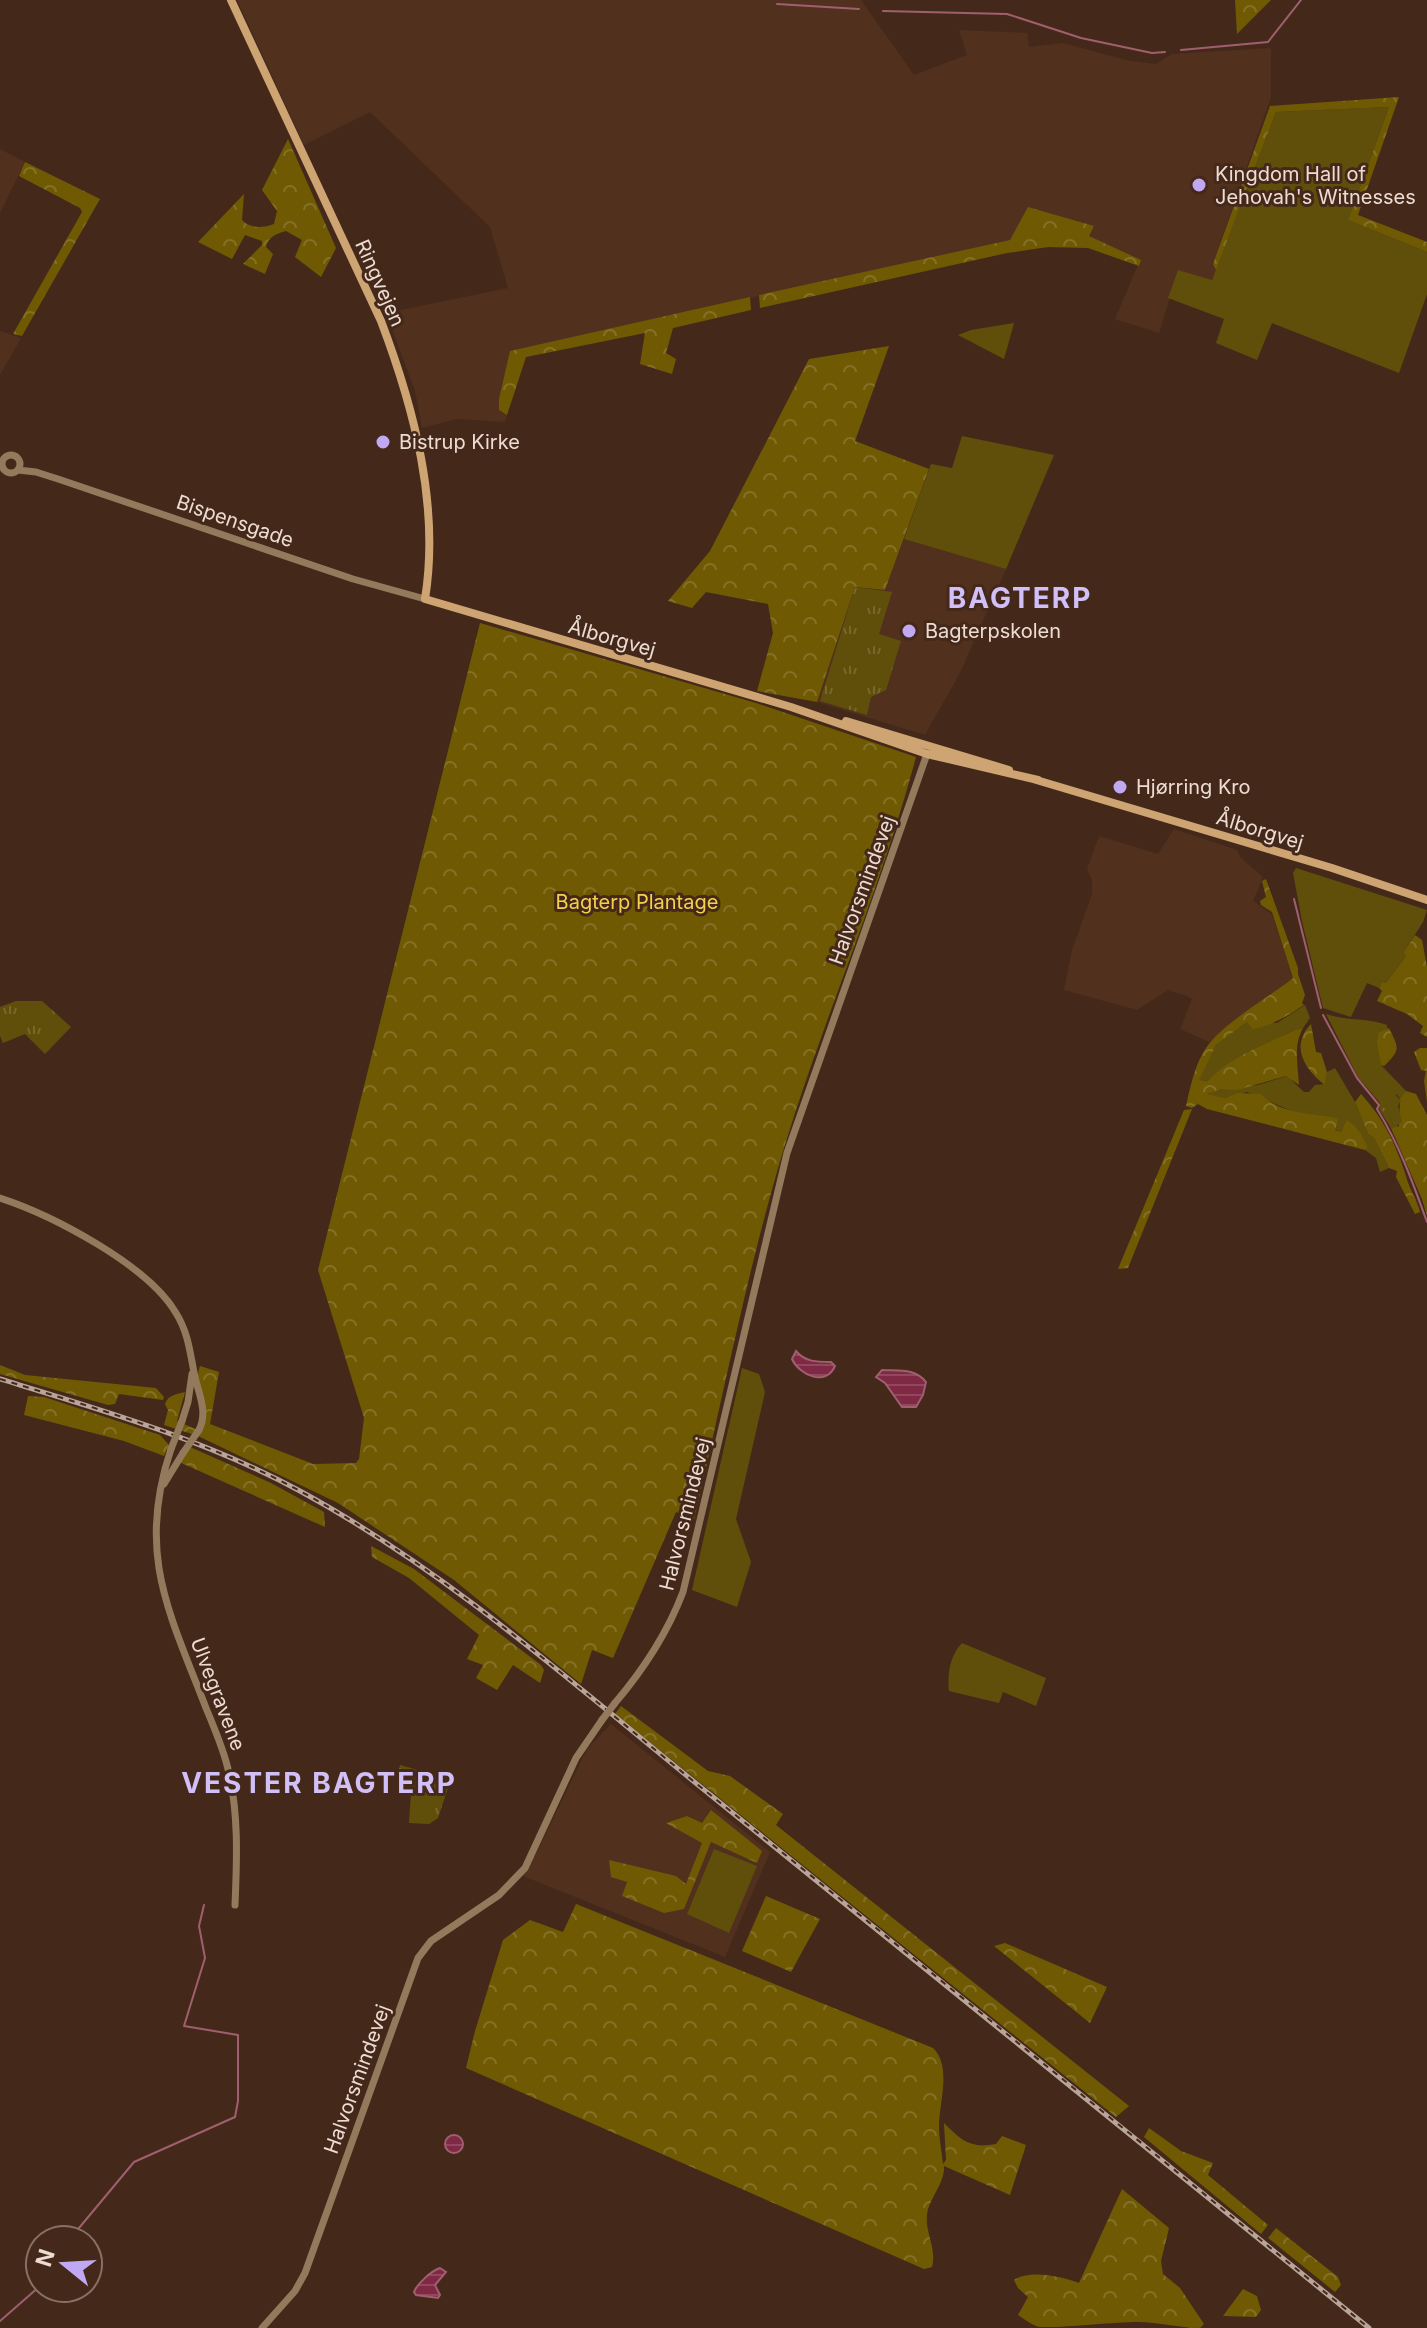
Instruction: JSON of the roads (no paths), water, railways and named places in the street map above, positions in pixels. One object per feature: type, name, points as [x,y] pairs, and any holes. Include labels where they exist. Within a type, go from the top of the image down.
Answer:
[{"type":"main road","name":"Ringvejen","points":[[231,0],[395,357],[414,425],[422,470],[429,545],[425,599]]},
{"type":"main road","name":"Ålborgvej","points":[[425,599],[931,745],[1427,900]]},
{"type":"main road","name":"Ålborgvej","points":[[791,707],[927,754],[1038,780]]},
{"type":"street","points":[[3,456],[14,456],[19,466],[10,473],[2,465],[3,456]]},
{"type":"street","name":"Bispensgade","points":[[19,466],[353,579],[425,599]]},
{"type":"street","name":"Halvorsmindevej","points":[[262,2328],[295,2291],[305,2273],[418,1958],[431,1941],[499,1895],[525,1868],[576,1758],[651,1657],[668,1628],[683,1592],[789,1144],[927,754]]},
{"type":"street","name":"Ulvegravene","points":[[0,1198],[66,1225],[153,1286],[170,1304],[183,1325],[191,1346],[203,1416],[199,1430],[168,1475],[158,1497]]},
{"type":"street","name":"Ulvegravene","points":[[193,1368],[188,1402],[158,1497],[156,1557],[162,1585],[223,1752],[233,1790],[236,1814],[235,1905]]},
{"type":"waterway","points":[[1181,50],[1268,42],[1301,0]]},
{"type":"waterway","points":[[777,4],[859,9]]},
{"type":"waterway","points":[[883,11],[1007,14],[1081,38],[1152,53],[1165,52]]},
{"type":"waterway","points":[[1294,899],[1321,1008]]},
{"type":"waterway","points":[[1323,1015],[1357,1078],[1379,1105],[1377,1109],[1399,1150],[1427,1222]]},
{"type":"waterway","points":[[82,2224],[134,2162],[235,2117],[238,2101],[238,2035],[184,2026],[205,1958],[199,1926],[204,1905]]},
{"type":"waterway","points":[[0,2321],[24,2300]]},
{"type":"railway","points":[[0,1379],[77,1402],[228,1456],[300,1491],[410,1558],[564,1675],[1369,2328]]},
{"type":"place","name":"Kingdom Hall of Jehovah's Witnesses","points":[[1199,185]]},
{"type":"place","name":"Bistrup Kirke","points":[[383,442]]},
{"type":"place","name":"Bagterpskolen","points":[[909,631]]},
{"type":"place","name":"Hjørring Kro","points":[[1120,787]]},
{"type":"district","name":"BAGTERP","points":[[1020,598]]},
{"type":"district","name":"VESTER BAGTERP","points":[[319,1783]]},
{"type":"park label","name":"Bagterp Plantage","points":[[637,902]]}]
